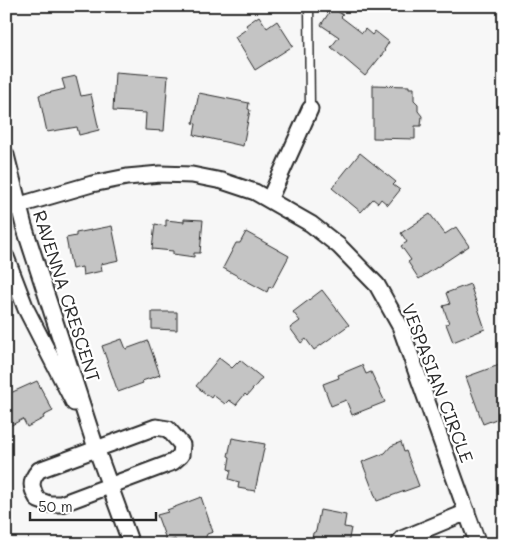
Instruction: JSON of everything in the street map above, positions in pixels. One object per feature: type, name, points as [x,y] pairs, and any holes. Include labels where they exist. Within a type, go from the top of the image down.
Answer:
[{"type":"street","points":[[269,200],[310,109]]},
{"type":"street","name":"RAVENNA CRESCENT","points":[[6,155],[12,207],[131,544]]},
{"type":"street","name":"VESPASIAN CIRCLE","points":[[12,207],[92,184],[127,177],[160,174],[192,175],[222,181],[255,192],[311,224],[339,246],[377,285],[400,326],[478,544]]},
{"type":"street","name":"RAVENNA CRESCENT","points":[[6,257],[26,309],[96,448]]},
{"type":"street","points":[[156,427],[168,429],[182,445],[181,455],[173,462],[62,504],[48,504],[38,500],[32,489],[33,476],[39,470],[96,448],[156,427]]},
{"type":"street","points":[[399,544],[402,539],[466,512]]},
{"type":"lane","points":[[309,6],[310,109]]},
{"type":"building","points":[[332,8],[343,15],[341,17],[362,33],[365,29],[372,35],[375,31],[389,42],[385,51],[365,76],[331,47],[339,37],[321,25]]},
{"type":"building","points":[[259,16],[267,28],[277,21],[293,46],[255,70],[235,37],[248,28],[246,25]]},
{"type":"building","points":[[115,72],[168,76],[164,131],[145,130],[146,113],[113,111]]},
{"type":"building","points":[[76,76],[81,96],[91,94],[99,130],[79,135],[77,127],[47,132],[39,95],[65,89],[62,79]]},
{"type":"building","points":[[373,85],[409,86],[409,88],[414,88],[414,100],[418,104],[418,111],[422,116],[421,126],[415,126],[415,139],[373,138]]},
{"type":"building","points":[[199,93],[249,103],[248,109],[250,110],[243,146],[194,135],[196,124],[193,123]]},
{"type":"building","points":[[360,153],[396,182],[393,185],[400,190],[388,205],[381,199],[378,203],[373,199],[361,212],[332,188]]},
{"type":"building","points":[[430,214],[445,234],[456,227],[469,246],[419,279],[408,262],[411,260],[401,246],[407,242],[401,233]]},
{"type":"building","points":[[184,219],[203,220],[200,253],[194,253],[194,257],[173,254],[173,251],[152,249],[155,224],[166,226],[166,220],[184,222]]},
{"type":"building","points":[[112,226],[119,260],[101,264],[102,271],[83,275],[82,267],[72,269],[66,238],[76,236],[76,233]]},
{"type":"building","points":[[246,232],[289,256],[272,288],[269,287],[267,292],[223,268],[236,243],[240,243]]},
{"type":"building","points":[[470,284],[485,329],[453,342],[446,324],[449,323],[443,306],[450,304],[446,293]]},
{"type":"building","points":[[322,290],[349,325],[314,350],[306,339],[301,343],[290,328],[300,321],[293,312]]},
{"type":"building","points":[[152,312],[177,312],[177,330],[152,329]]},
{"type":"building","points":[[122,339],[126,349],[148,341],[160,375],[118,392],[102,346]]},
{"type":"building","points":[[219,358],[232,368],[240,360],[262,378],[247,396],[245,394],[236,405],[229,400],[225,404],[213,395],[211,398],[196,386]]},
{"type":"building","points":[[362,365],[366,374],[371,372],[385,402],[352,415],[346,400],[331,406],[323,384],[339,378],[338,375]]},
{"type":"building","points":[[499,365],[500,367],[504,366],[504,416],[483,424],[466,377]]},
{"type":"building","points":[[37,381],[53,411],[27,427],[23,419],[6,428],[6,395]]},
{"type":"building","points":[[232,438],[265,444],[255,491],[238,488],[239,482],[229,479],[231,470],[228,469],[230,457],[228,456]]},
{"type":"building","points":[[401,442],[419,486],[377,501],[362,462],[385,453],[391,446]]},
{"type":"building","points":[[201,497],[213,532],[207,534],[203,544],[177,544],[175,539],[167,542],[157,515]]},
{"type":"building","points":[[320,510],[346,515],[344,527],[351,528],[348,544],[311,544],[313,533],[316,531]]}]
